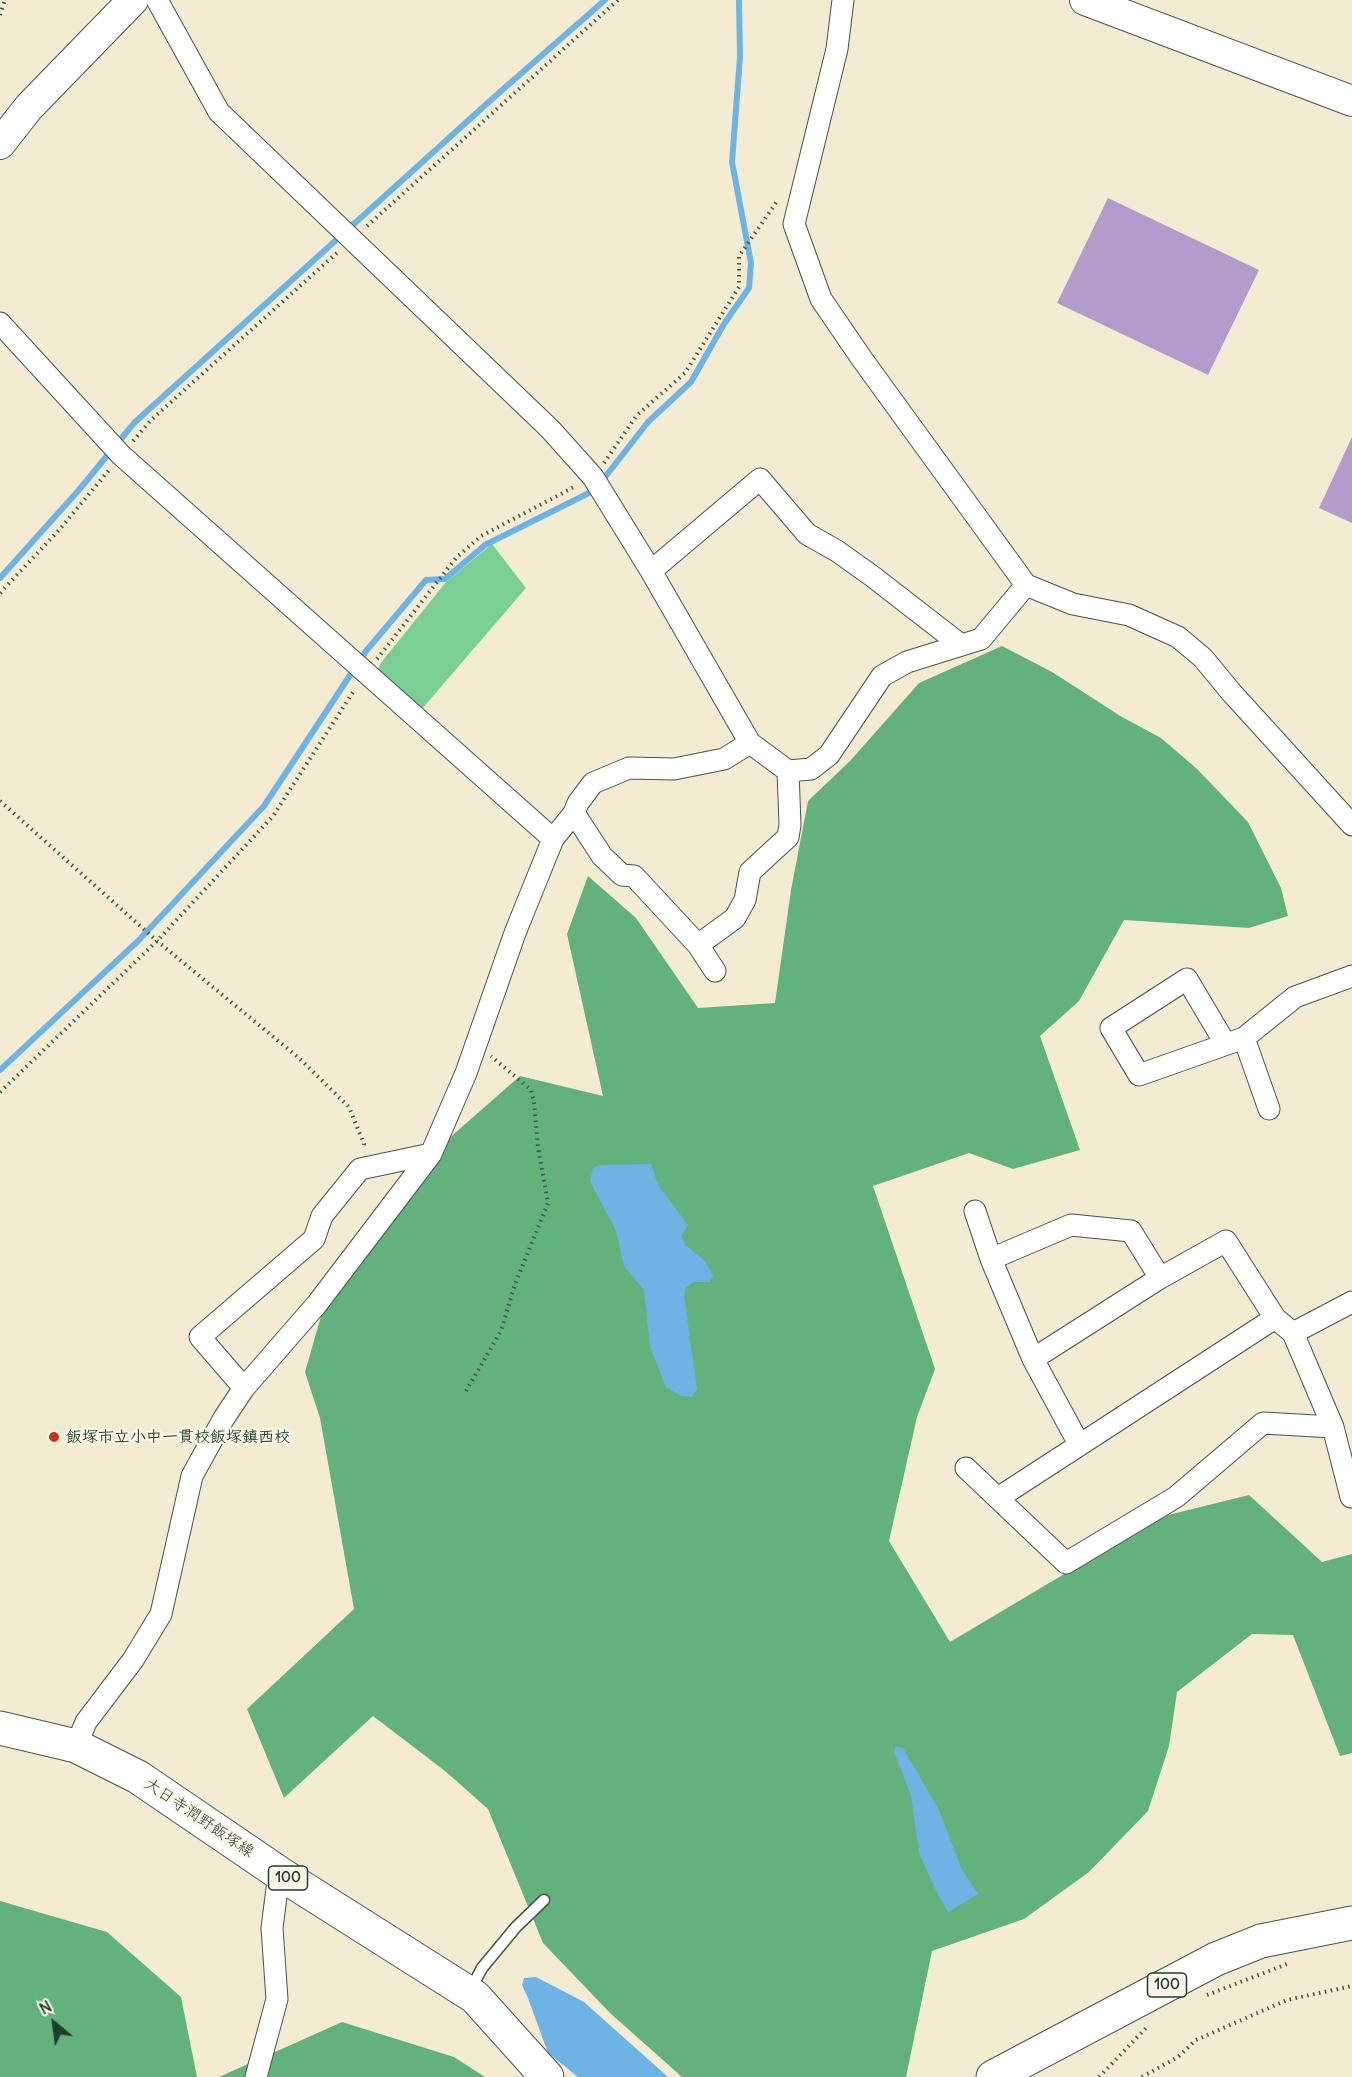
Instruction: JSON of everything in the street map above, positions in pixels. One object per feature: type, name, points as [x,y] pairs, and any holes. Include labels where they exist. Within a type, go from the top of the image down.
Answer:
[{"type":"main road","name":"大日寺潤野飯塚線","points":[[0,1728],[76,1746],[138,1777],[279,1873],[475,1997],[547,2077]]},
{"type":"main road","name":"100","points":[[993,2077],[1216,1959],[1261,1941],[1352,1923]]},
{"type":"street","points":[[0,144],[29,107],[133,0]]},
{"type":"street","points":[[156,0],[219,112],[550,429],[593,477],[651,571],[750,742],[788,771],[811,769],[829,755],[882,676],[907,662],[981,639],[1026,585]]},
{"type":"street","points":[[843,0],[837,49],[794,224],[821,299],[1026,585],[1073,604],[1129,615],[1178,637],[1203,658],[1352,825]]},
{"type":"street","points":[[1085,0],[1352,101]]},
{"type":"street","points":[[0,323],[121,455],[553,839]]},
{"type":"street","points":[[651,571],[760,479],[807,534],[837,551],[872,576],[961,645]]},
{"type":"street","points":[[76,1746],[86,1722],[133,1660],[161,1614],[192,1476],[224,1418],[244,1388],[317,1304],[431,1154],[476,1044],[515,933],[553,839],[574,813],[578,803],[593,783],[629,768],[674,769],[724,759],[750,742]]},
{"type":"street","points":[[698,945],[735,918],[745,900],[750,872],[788,837],[790,825],[788,771]]},
{"type":"street","points":[[574,813],[602,856],[622,875],[634,876],[698,945],[716,971]]},
{"type":"street","points":[[1269,1109],[1232,1041],[1187,979],[1111,1028],[1139,1075],[1232,1041],[1295,997],[1352,976]]},
{"type":"street","points":[[244,1388],[200,1337],[314,1239],[322,1216],[360,1169],[431,1154]]},
{"type":"street","points":[[975,1211],[991,1259],[1033,1359],[1079,1444]]},
{"type":"street","points":[[991,1259],[1071,1225],[1131,1231],[1160,1278]]},
{"type":"street","points":[[1033,1359],[1160,1278],[1226,1241],[1275,1318],[1293,1333],[1333,1427],[1351,1497]]},
{"type":"street","points":[[1293,1333],[1352,1302]]},
{"type":"street","points":[[998,1498],[1275,1318]]},
{"type":"street","points":[[966,1468],[1066,1563],[1176,1497],[1263,1423],[1333,1427]]},
{"type":"street","points":[[256,2077],[278,1999],[272,1928],[279,1873]]},
{"type":"lane","points":[[469,1994],[482,1968],[516,1927],[544,1900]]},
{"type":"path","points":[[0,15],[4,0]]},
{"type":"path","points":[[0,1092],[157,941],[273,816],[366,674],[456,558],[481,536],[593,477],[637,415],[685,373],[739,287],[739,256],[784,191]]},
{"type":"path","points":[[0,593],[60,529],[121,455]]},
{"type":"path","points":[[0,801],[157,941],[299,1058],[349,1107],[364,1144],[360,1169]]},
{"type":"path","points":[[466,1390],[501,1331],[515,1284],[549,1203],[538,1147],[531,1090],[476,1044]]},
{"type":"path","points":[[1206,1996],[1276,1967],[1295,1962]]},
{"type":"path","points":[[1142,2077],[1178,2057],[1196,2040],[1287,2000],[1352,1986]]},
{"type":"path","points":[[1126,2038],[1157,2021]]},
{"type":"path","points":[[1099,2077],[1147,2026]]},
{"type":"green space","points":[[492,544],[526,588],[421,710],[378,672],[380,664],[446,582]]},
{"type":"green space","points":[[1002,646],[1052,672],[1122,717],[1161,738],[1197,769],[1248,822],[1281,888],[1288,916],[1249,928],[1124,920],[1079,1001],[1040,1036],[1080,1150],[1013,1169],[969,1153],[873,1186],[935,1369],[917,1417],[889,1541],[950,1642],[1160,1517],[1249,1495],[1322,1562],[1352,1554],[1352,1753],[1340,1756],[1293,1635],[1252,1634],[1177,1692],[1169,1746],[1148,1811],[1089,1872],[1024,1919],[932,1951],[906,2077],[682,2077],[610,2013],[543,1943],[488,1809],[445,1771],[373,1716],[284,1798],[247,1709],[354,1609],[320,1418],[305,1372],[330,1285],[431,1154],[520,1076],[603,1096],[567,934],[588,876],[636,918],[698,1008],[775,1003],[791,890],[808,801],[850,761],[919,683]]},
{"type":"green space","points":[[0,1901],[107,1932],[181,1997],[197,2077],[0,2077]]},
{"type":"green space","points":[[342,2022],[454,2057],[485,2077],[219,2077]]},
{"type":"water","points":[[651,1164],[658,1185],[688,1225],[681,1236],[685,1245],[704,1260],[713,1275],[710,1282],[694,1282],[686,1287],[684,1295],[697,1389],[692,1397],[681,1396],[666,1387],[650,1347],[644,1290],[624,1266],[616,1231],[590,1181],[593,1168],[600,1165]]},
{"type":"water","points":[[896,1746],[903,1748],[939,1810],[961,1868],[978,1894],[948,1912],[919,1853],[911,1796],[894,1752]]},
{"type":"water","points":[[536,1977],[584,2002],[668,2077],[578,2077],[548,2053],[522,1985],[524,1978]]},
{"type":"building","points":[[1108,198],[1259,270],[1208,375],[1057,303]]},
{"type":"building","points":[[1352,437],[1352,523],[1319,508]]},
{"type":"waterway","points":[[0,578],[78,491],[135,422],[492,99],[605,0]]},
{"type":"waterway","points":[[0,1070],[138,941],[264,806],[366,651],[426,580],[445,579],[485,545],[595,490],[648,422],[691,382],[724,324],[749,288],[751,263],[732,162],[740,57],[739,0]]},
{"type":"place","name":"飯塚市立小中一貫校飯塚鎮西校","points":[[54,1437]]}]
